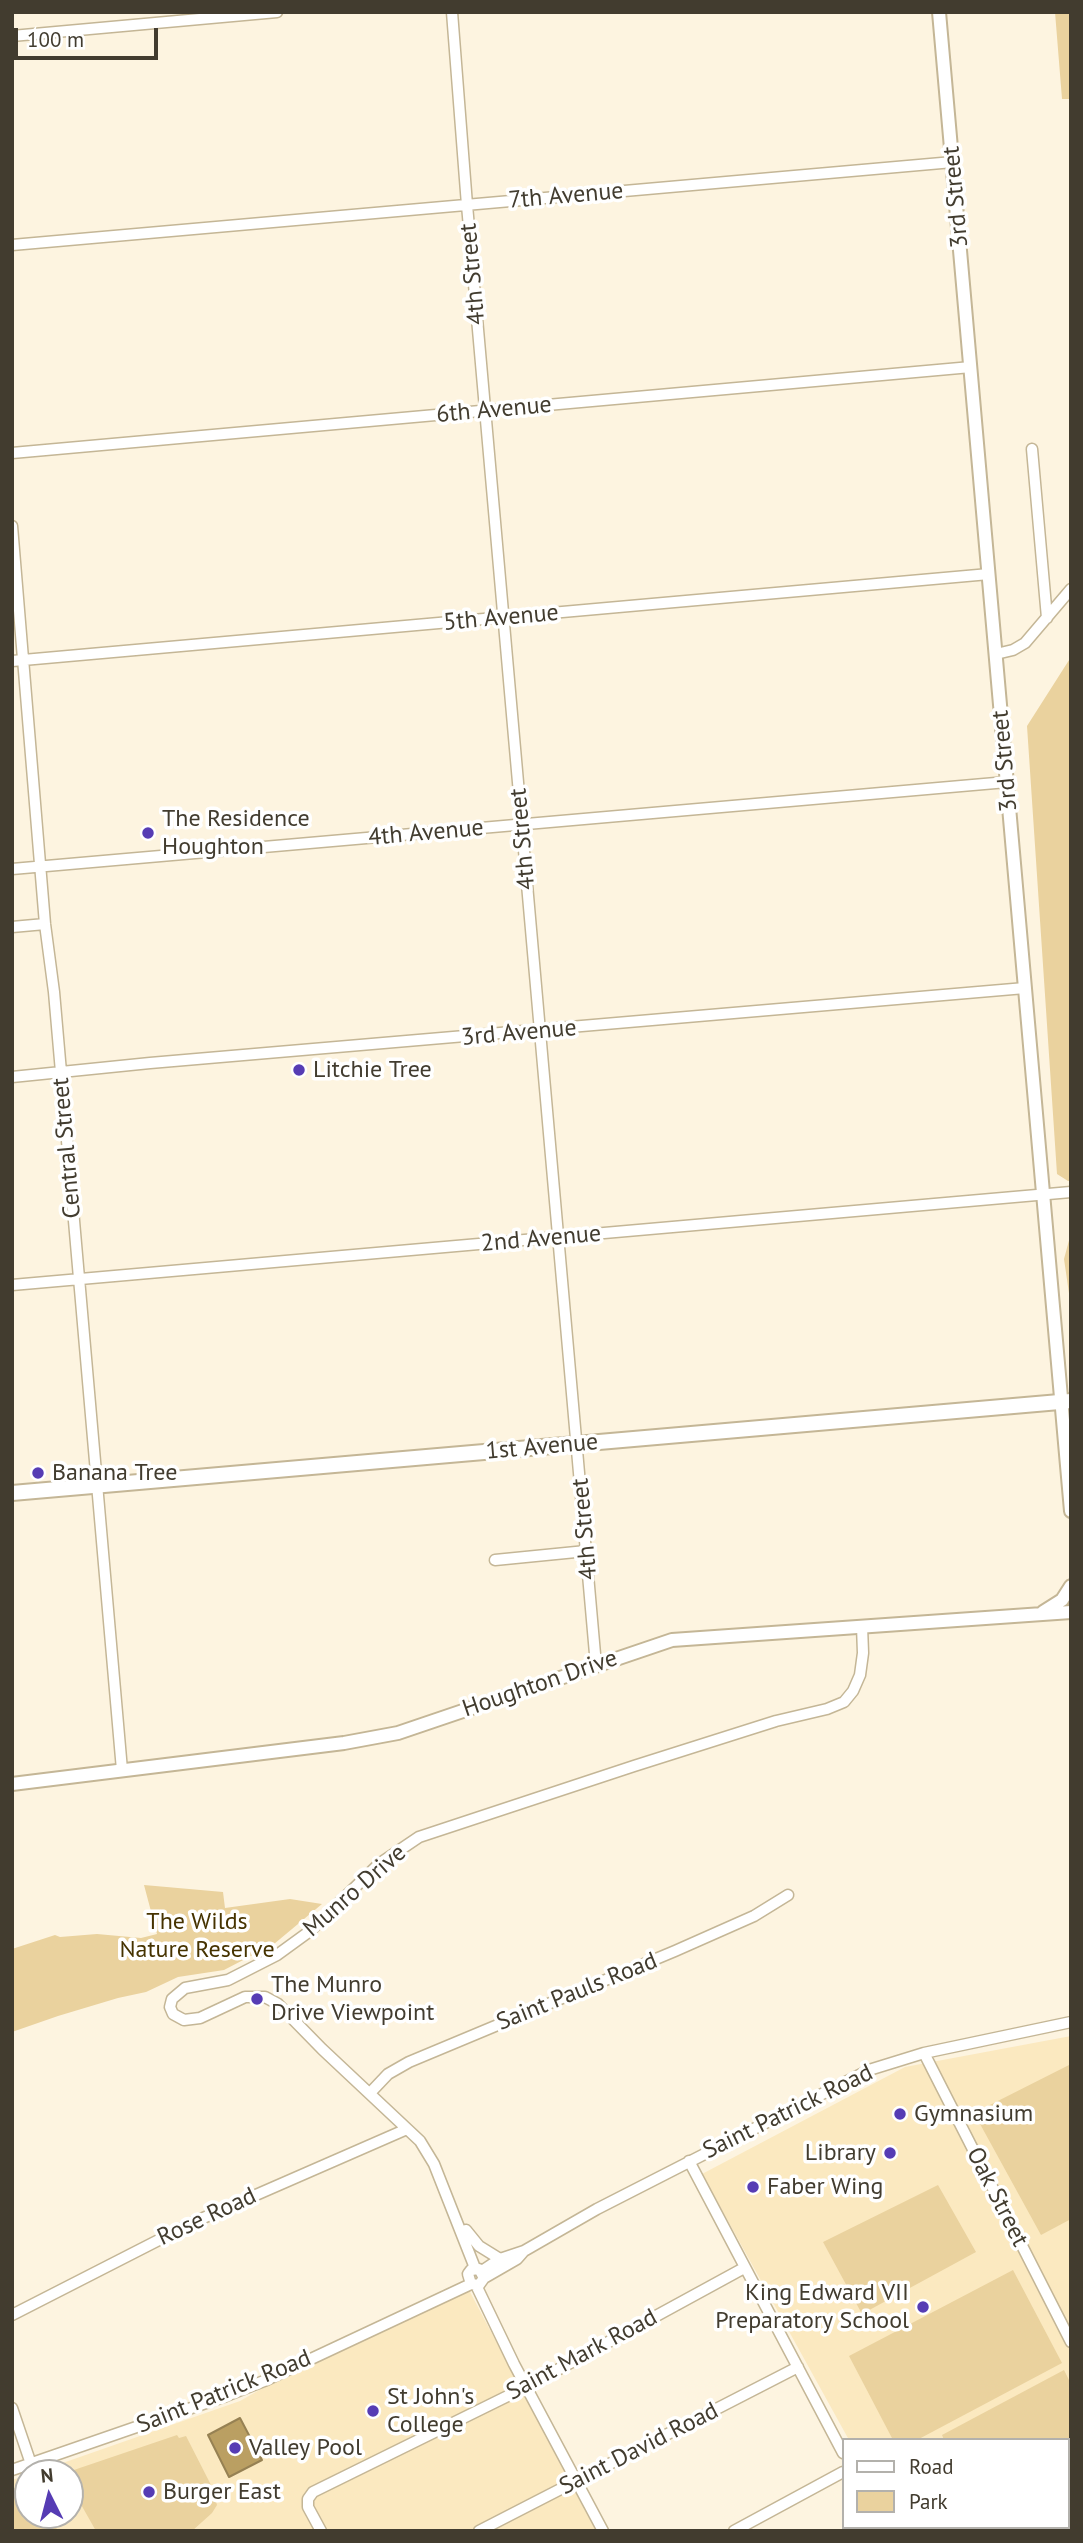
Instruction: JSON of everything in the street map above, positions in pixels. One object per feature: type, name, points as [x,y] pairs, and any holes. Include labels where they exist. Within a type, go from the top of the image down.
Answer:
[{"type":"main road","name":"1st Avenue","points":[[12,1493],[1066,1401]]},
{"type":"street","points":[[12,36],[277,12]]},
{"type":"street","name":"4th Street","points":[[452,12],[596,1665]]},
{"type":"street","name":"3rd Street","points":[[939,12],[1043,1195],[1066,1401],[1071,1511]]},
{"type":"street","name":"7th Avenue","points":[[12,245],[953,162]]},
{"type":"street","name":"6th Avenue","points":[[15,452],[971,367]]},
{"type":"street","points":[[1032,449],[1047,618]]},
{"type":"street","name":"Central Street","points":[[12,526],[45,924],[122,1770]]},
{"type":"street","name":"5th Avenue","points":[[12,660],[989,574]]},
{"type":"street","points":[[996,654],[1021,646],[1071,589]]},
{"type":"street","name":"4th Avenue","points":[[12,869],[1007,782]]},
{"type":"street","points":[[12,927],[45,924]]},
{"type":"street","name":"3rd Avenue","points":[[12,1077],[1025,988]]},
{"type":"street","name":"2nd Avenue","points":[[12,1286],[1071,1192]]},
{"type":"street","points":[[495,1560],[586,1551]]},
{"type":"street","points":[[1040,1614],[1059,1602],[1071,1586]]},
{"type":"street","name":"Houghton Drive","points":[[12,1784],[344,1743],[405,1732],[672,1640],[1071,1612]]},
{"type":"street","name":"Munro Drive","points":[[453,2213],[434,2164],[420,2141],[278,2004],[260,1996],[245,1997],[200,2018],[189,2020],[180,2019],[173,2014],[170,2007],[172,1999],[185,1988],[228,1980],[277,1955],[310,1931],[379,1864],[419,1837],[634,1766],[844,1702],[853,1691],[860,1675],[863,1653],[862,1626]]},
{"type":"street","name":"Saint Pauls Road","points":[[370,2094],[384,2077],[409,2062],[675,1951],[754,1916],[788,1895]]},
{"type":"street","name":"Saint Patrick Road","points":[[476,2277],[500,2259],[524,2251],[597,2209],[869,2070],[924,2053],[1071,2022]]},
{"type":"street","name":"Oak Street","points":[[924,2053],[1071,2342]]},
{"type":"street","name":"Rose Road","points":[[12,2315],[194,2222],[407,2129]]},
{"type":"street","points":[[689,2161],[842,2451]]},
{"type":"street","points":[[453,2213],[464,2237],[489,2312],[603,2531]]},
{"type":"street","points":[[453,2213],[475,2242],[500,2259]]},
{"type":"street","name":"Saint Patrick Road","points":[[45,2459],[239,2391],[430,2302],[444,2291],[517,2259],[524,2251]]},
{"type":"street","name":"Saint Mark Road","points":[[321,2531],[308,2507],[308,2498],[313,2492],[526,2386],[744,2268]]},
{"type":"street","name":"Saint David Road","points":[[479,2531],[798,2367]]},
{"type":"street","points":[[12,2408],[29,2459]]},
{"type":"street","points":[[734,2531],[842,2473]]},
{"type":"shaded area","name":"King Edward VII Preparatory School","points":[[1071,2036],[1069,2464],[1069,2438],[848,2438],[702,2174],[905,2067]]},
{"type":"shaded area","name":"St John's College","points":[[469,2290],[596,2531],[12,2531],[12,2480],[14,2529],[84,2529],[84,2459],[74,2459],[240,2401]]},
{"type":"shaded area","name":"Valley Pool","points":[[240,2418],[262,2460],[229,2477],[208,2435]]},
{"type":"green space","points":[[1055,12],[1071,12],[1071,99],[1062,99]]},
{"type":"green space","points":[[1071,657],[1071,1181],[1068,1181],[1057,1174],[1027,726]]},
{"type":"green space","points":[[1071,1233],[1071,1307],[1064,1259]]},
{"type":"green space","name":"The Wilds Nature Reserve","points":[[144,1885],[223,1892],[225,1908],[290,1899],[322,1904],[274,1944],[224,1970],[178,1977],[146,1992],[118,1998],[12,2032],[12,1949],[55,1935],[60,1937],[97,1934],[141,1938],[157,1934]]},
{"type":"green space","points":[[1071,2064],[1071,2219],[1041,2235],[974,2113]]},
{"type":"green space","points":[[938,2185],[976,2252],[862,2314],[823,2242]]},
{"type":"green space","points":[[1013,2270],[1062,2363],[921,2438],[892,2438],[849,2356]]},
{"type":"green space","points":[[1064,2370],[1071,2384],[1069,2463],[1069,2438],[943,2438],[942,2435]]},
{"type":"green space","name":"Burger East","points":[[177,2435],[179,2438],[186,2436],[211,2485],[217,2505],[192,2531],[96,2531],[84,2510],[84,2467]]},
{"type":"green space","points":[[14,2488],[14,2529],[58,2531],[12,2531]]},
{"type":"place","name":"The Residence Houghton","points":[[148,833]]},
{"type":"place","name":"Litchie Tree","points":[[299,1070]]},
{"type":"place","name":"Banana Tree","points":[[38,1473]]},
{"type":"place","name":"The Munro Drive Viewpoint","points":[[257,1999]]},
{"type":"place","name":"Gymnasium","points":[[900,2114]]},
{"type":"place","name":"Library","points":[[890,2153]]},
{"type":"place","name":"Faber Wing","points":[[753,2187]]},
{"type":"place","name":"King Edward VII Preparatory School","points":[[923,2307]]},
{"type":"place","name":"St John's College","points":[[373,2411]]},
{"type":"place","name":"Valley Pool","points":[[235,2448]]},
{"type":"place","name":"Burger East","points":[[149,2492]]}]
